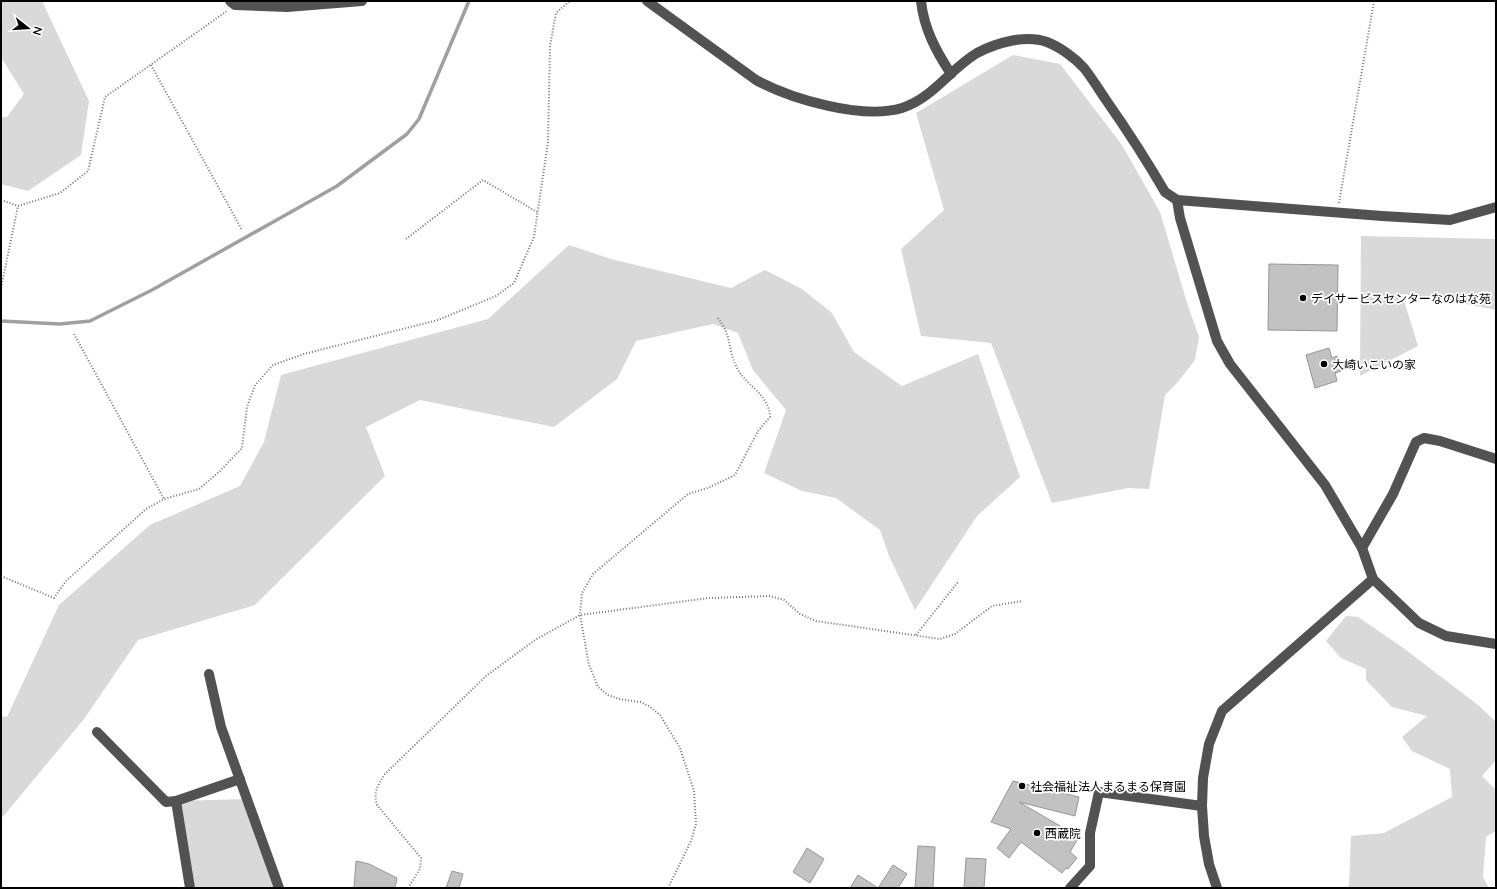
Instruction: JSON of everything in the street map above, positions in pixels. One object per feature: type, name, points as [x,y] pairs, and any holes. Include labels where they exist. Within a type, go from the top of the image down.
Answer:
[{"type":"street","points":[[233,3],[287,7],[362,1]]},
{"type":"street","points":[[647,1],[756,80],[775,90],[833,108],[868,112],[901,108],[925,97],[976,54],[996,44],[1016,39],[1046,41],[1064,51],[1083,67],[1117,115],[1165,192],[1177,200],[1450,220],[1496,207]]},
{"type":"street","points":[[920,1],[922,15],[934,48],[951,74]]},
{"type":"street","points":[[1177,200],[1180,218],[1217,341],[1230,364],[1326,484],[1362,548],[1373,579],[1419,623],[1446,636],[1496,644]]},
{"type":"street","points":[[1362,548],[1393,494],[1416,442],[1424,438],[1440,441],[1496,459]]},
{"type":"street","points":[[1217,888],[1208,864],[1202,806],[1203,778],[1209,744],[1222,711],[1373,579]]},
{"type":"street","points":[[209,674],[216,710],[279,888]]},
{"type":"street","points":[[97,732],[166,802],[176,801],[240,779]]},
{"type":"street","points":[[1070,888],[1090,866],[1090,833],[1099,792],[1202,806]]},
{"type":"street","points":[[176,801],[190,888]]},
{"type":"path","points":[[1,576],[54,598],[66,581],[115,535],[146,509],[164,499],[199,489],[220,471],[242,448],[247,407],[255,385],[273,365],[304,354],[438,320],[496,296],[514,283],[534,237],[548,142],[550,46],[556,14],[570,1]]},
{"type":"path","points":[[1337,212],[1374,1]]},
{"type":"path","points":[[1,200],[18,206],[60,193],[88,171],[105,97],[151,65],[233,3]]},
{"type":"path","points":[[151,65],[242,230]]},
{"type":"path","points":[[406,239],[483,180],[537,212]]},
{"type":"path","points":[[1,288],[18,206]]},
{"type":"path","points":[[668,888],[691,841],[696,824],[694,791],[692,784],[680,748],[660,715],[649,706],[640,702],[619,699],[608,695],[598,686],[589,665],[580,615],[582,593],[593,574],[688,494],[708,488],[735,475],[758,431],[770,417],[769,408],[762,397],[736,367],[726,328],[717,317]]},
{"type":"path","points":[[74,334],[164,499]]},
{"type":"path","points":[[916,635],[958,582]]},
{"type":"path","points":[[408,888],[420,869],[420,858],[377,805],[374,796],[376,786],[385,774],[486,676],[535,640],[580,615],[709,598],[770,596],[784,600],[800,614],[816,621],[940,639],[955,634],[992,606],[1022,601]]},
{"type":"shaded area","points":[[1,1],[42,1],[89,101],[81,155],[28,191],[1,184],[1,117],[7,117],[24,94],[1,57]]},
{"type":"shaded area","points":[[1013,55],[1060,64],[1122,145],[1160,212],[1188,306],[1199,337],[1195,360],[1177,383],[1165,395],[1149,489],[1128,488],[1052,503],[991,343],[921,336],[901,249],[944,210],[916,113]]},
{"type":"shaded area","points":[[1361,236],[1496,239],[1496,310],[1402,294],[1418,346],[1360,376]]},
{"type":"shaded area","points":[[569,245],[611,259],[731,288],[765,270],[802,289],[832,313],[854,352],[902,386],[978,354],[1020,477],[977,516],[915,610],[889,556],[880,530],[836,498],[802,491],[764,473],[786,410],[753,370],[738,333],[713,324],[636,341],[617,379],[554,427],[420,400],[366,427],[385,476],[255,605],[138,640],[84,719],[1,819],[1,716],[7,717],[59,605],[150,525],[240,486],[264,442],[281,375],[488,319]]},
{"type":"shaded area","points":[[1346,616],[1358,617],[1402,647],[1478,705],[1496,722],[1496,760],[1482,776],[1496,790],[1496,831],[1486,837],[1483,877],[1489,888],[1347,888],[1349,885],[1351,836],[1384,833],[1452,797],[1450,769],[1412,751],[1402,737],[1427,716],[1392,707],[1366,680],[1366,669],[1341,658],[1326,641]]},
{"type":"shaded area","points":[[247,799],[280,888],[190,888],[176,801]]},
{"type":"building","name":"デイサービスセンターなのはな苑","points":[[1269,264],[1338,265],[1337,331],[1268,330]]},
{"type":"building","name":"大崎いこいの家","points":[[1329,348],[1332,358],[1337,356],[1341,371],[1335,373],[1337,381],[1315,388],[1306,355]]},
{"type":"building","points":[[1013,781],[1079,797],[1075,816],[1019,802],[1079,837],[1070,852],[1077,858],[1068,869],[1066,868],[1062,873],[1021,842],[1009,858],[997,848],[1011,829],[991,822]]},
{"type":"building","points":[[918,846],[935,847],[933,888],[915,888]]},
{"type":"building","points":[[807,848],[824,859],[810,883],[793,872]]},
{"type":"building","points":[[966,858],[986,859],[984,888],[964,888]]},
{"type":"building","points":[[356,861],[369,864],[397,878],[395,888],[354,888]]},
{"type":"building","points":[[893,865],[907,874],[898,888],[878,888]]},
{"type":"building","points":[[452,871],[463,874],[459,888],[446,888]]},
{"type":"building","points":[[858,875],[878,888],[850,888]]},
{"type":"waterway","points":[[1,321],[60,324],[90,321],[152,290],[337,186],[407,134],[419,119],[469,1]]},
{"type":"place","name":"デイサービスセンターなのはな苑","points":[[1303,298]]},
{"type":"place","name":"大崎いこいの家","points":[[1324,364]]},
{"type":"place","name":"社会福祉法人まるまる保育園","points":[[1022,786]]},
{"type":"place","name":"西蔵院","points":[[1037,833]]}]
